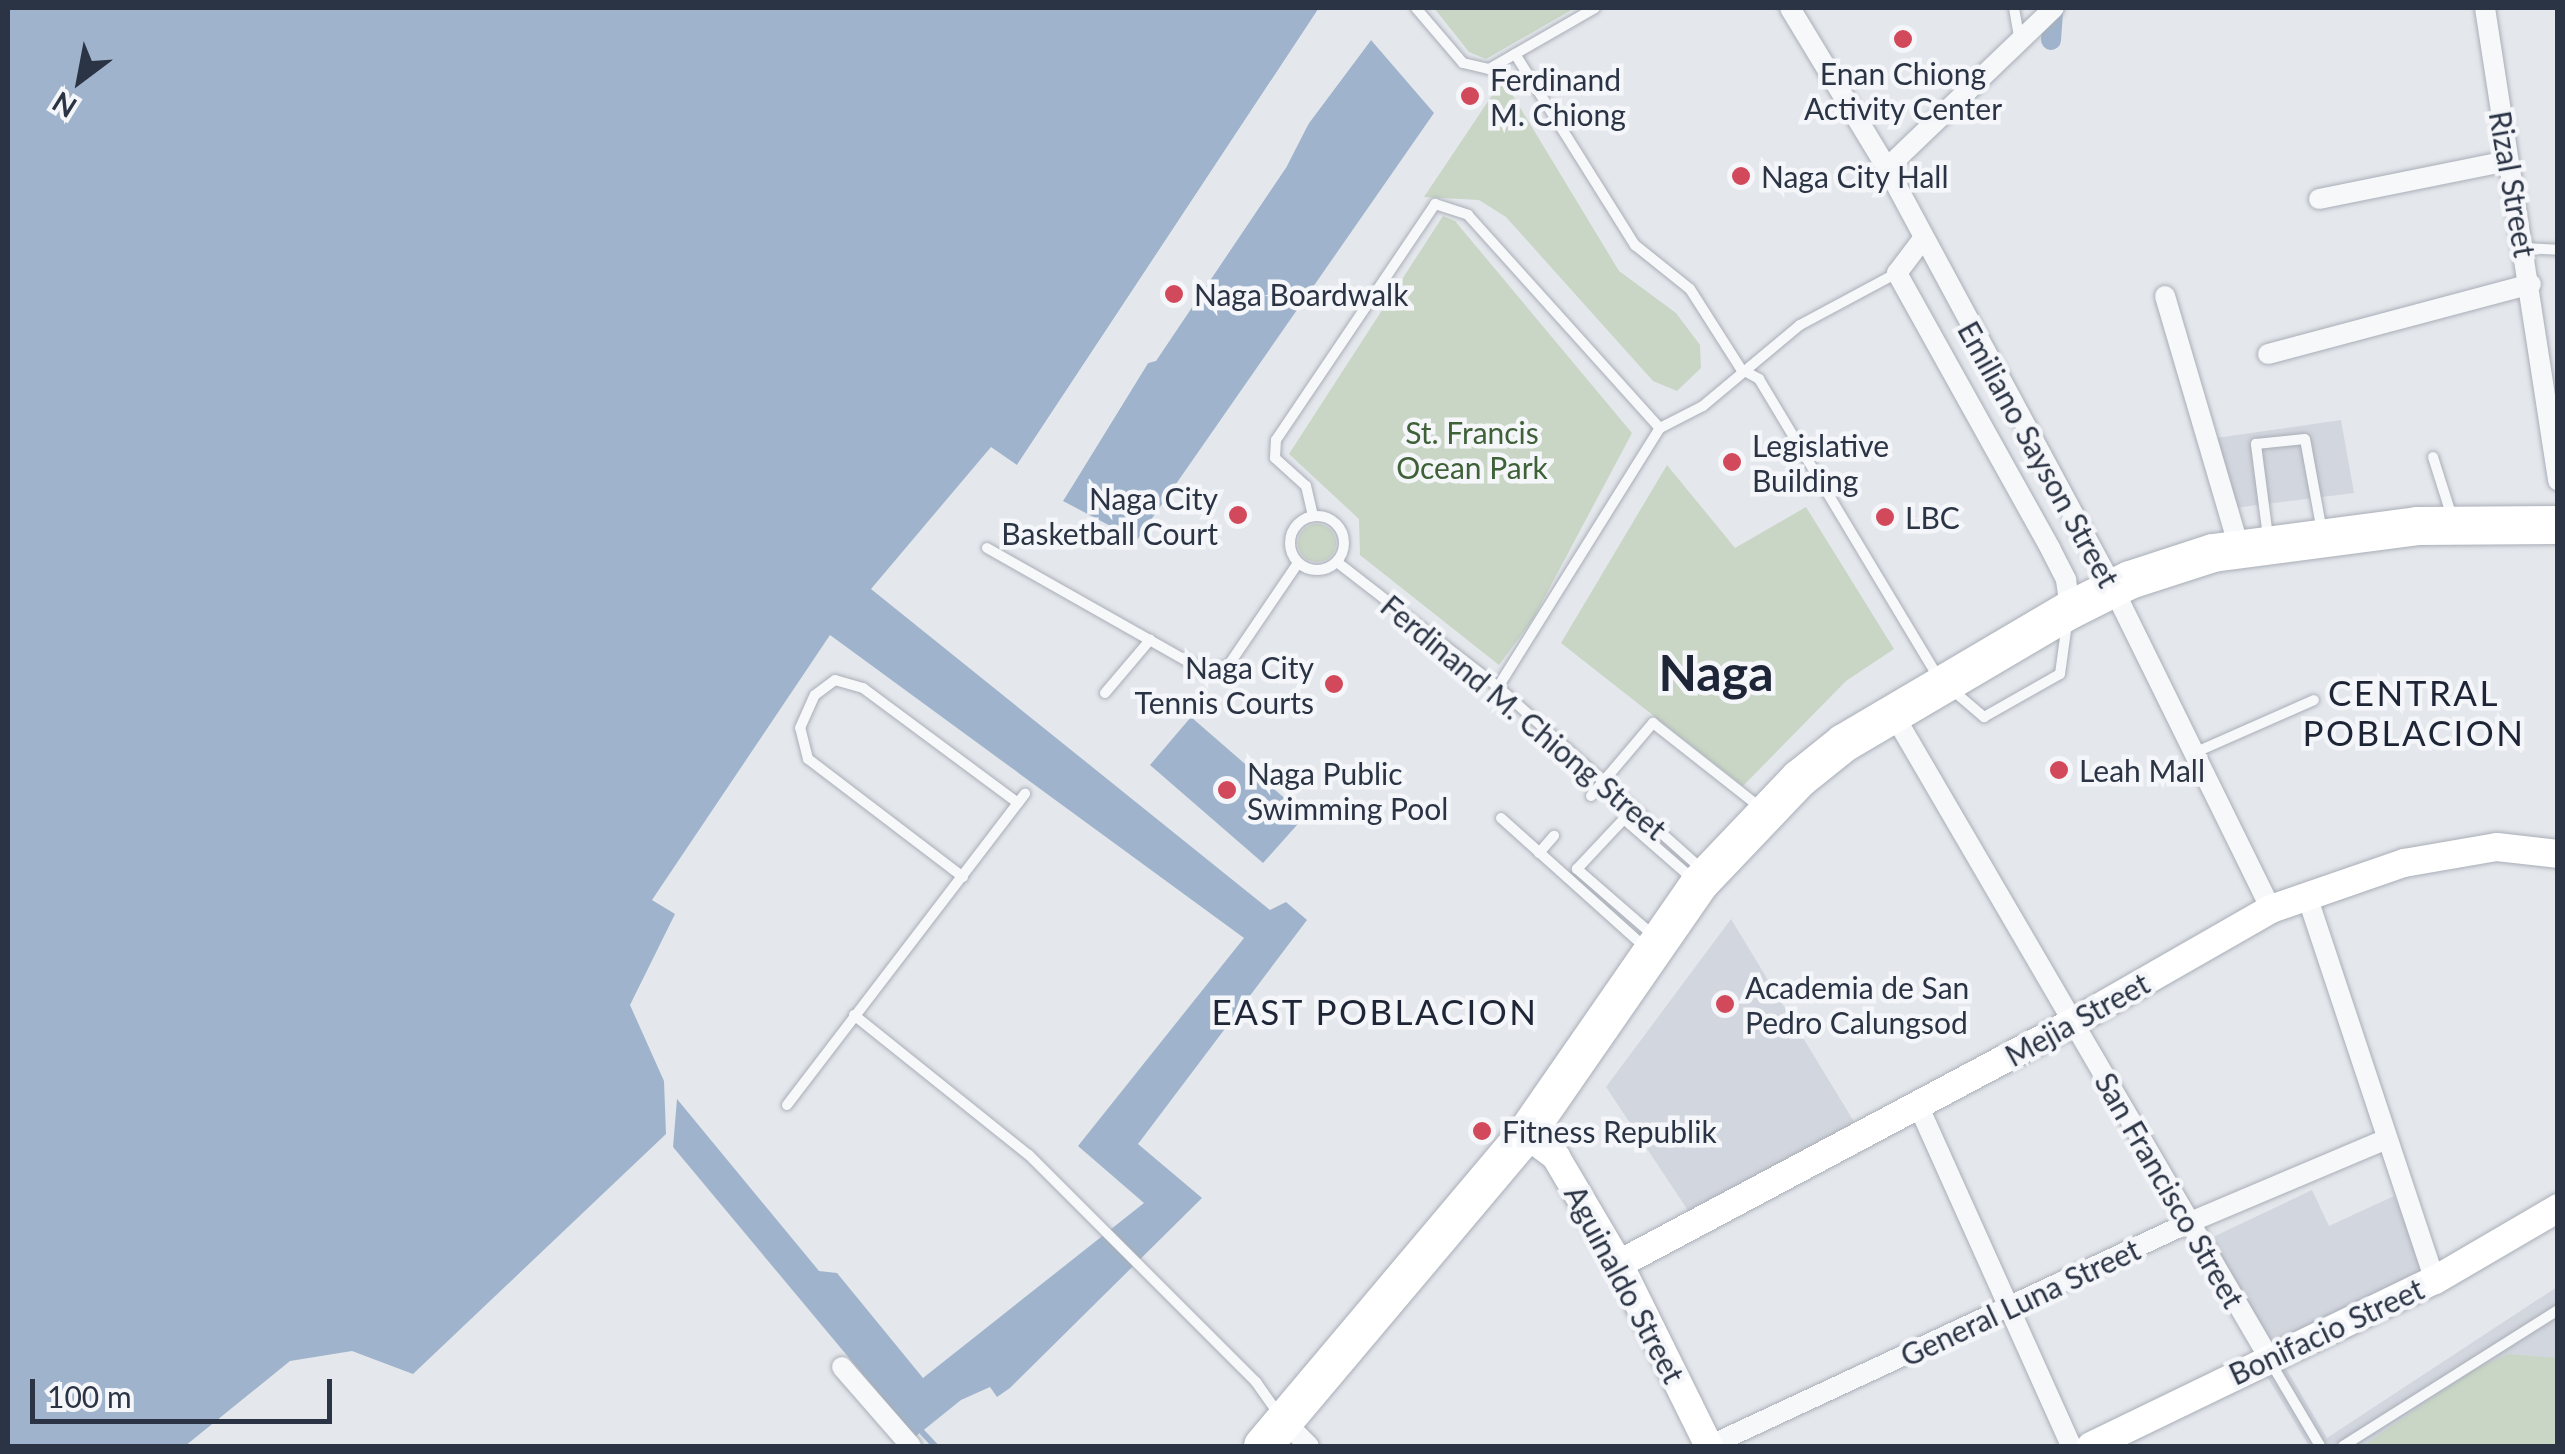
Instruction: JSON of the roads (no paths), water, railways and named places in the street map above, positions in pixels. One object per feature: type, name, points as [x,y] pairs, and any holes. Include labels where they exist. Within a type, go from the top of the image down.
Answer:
[{"type":"highway","points":[[1285,1438],[1526,1134],[1703,879],[1765,812],[1891,710],[2113,588],[2254,546],[2323,536],[2454,526],[2558,525]]},
{"type":"street","name":"Emiliano Sayson Street","points":[[1790,8],[1887,168],[1922,240],[2113,588],[2271,909]]},
{"type":"street","name":"Rizal Street","points":[[2484,8],[2531,284],[2558,480]]},
{"type":"street","points":[[1887,168],[2018,35],[2046,15]]},
{"type":"street","points":[[2318,199],[2508,162]]},
{"type":"street","points":[[1897,273],[1922,240]]},
{"type":"street","name":"Emiliano Sayson Street","points":[[1897,273],[2050,548],[2070,610]]},
{"type":"street","points":[[2268,354],[2531,284]]},
{"type":"street","points":[[2165,296],[2254,546]]},
{"type":"street","name":"San Francisco Street","points":[[1891,710],[2269,1358]]},
{"type":"street","name":"Mejia Street","points":[[1619,1264],[2072,1024],[2271,909],[2404,863],[2497,847],[2558,854]]},
{"type":"street","points":[[2307,896],[2435,1280]]},
{"type":"street","points":[[1918,1105],[2071,1446]]},
{"type":"street","name":"Aguinaldo Street","points":[[1526,1134],[1556,1157],[1619,1264],[1709,1446]]},
{"type":"street","name":"General Luna Street","points":[[1709,1446],[2188,1223],[2387,1139]]},
{"type":"street","name":"Bonifacio Street","points":[[2090,1446],[2435,1280],[2558,1208]]},
{"type":"street","points":[[842,1367],[910,1446]]},
{"type":"lane","points":[[1416,8],[1462,63],[1490,69],[1595,8]]},
{"type":"lane","points":[[2014,8],[2018,35]]},
{"type":"lane","points":[[1515,54],[1635,245],[1690,289],[1741,369],[1759,379],[1941,680],[1984,718],[2060,674],[2070,610]]},
{"type":"lane","points":[[1312,516],[1306,486],[1275,458],[1276,440],[1435,204],[1468,215],[1660,428]]},
{"type":"lane","points":[[2523,248],[2558,250]]},
{"type":"lane","points":[[1498,687],[1660,428],[1703,406],[1741,369],[1841,299],[1897,273]]},
{"type":"lane","points":[[2254,546],[2256,444],[2308,442],[2323,536]]},
{"type":"lane","points":[[2433,457],[2454,526]]},
{"type":"lane","points":[[1312,516],[1329,518],[1342,530],[1344,547],[1337,562],[1314,570],[1298,563],[1290,548],[1293,531],[1312,516]]},
{"type":"lane","points":[[987,548],[1204,670],[1228,666],[1298,563]]},
{"type":"lane","name":"Ferdinand M. Chiong Street","points":[[1337,562],[1498,687],[1606,780],[1703,879]]},
{"type":"lane","points":[[1105,692],[1150,640]]},
{"type":"lane","points":[[788,1105],[854,1015],[963,877],[1022,799],[863,688],[835,680],[816,695],[800,728],[808,759],[963,877]]},
{"type":"lane","points":[[2194,753],[2314,700]]},
{"type":"lane","points":[[1591,796],[1653,722],[1765,812]]},
{"type":"lane","points":[[1501,818],[1656,946]]},
{"type":"lane","points":[[1656,946],[1577,869],[1624,818],[1703,879]]},
{"type":"lane","points":[[1539,852],[1554,836]]},
{"type":"lane","points":[[854,1015],[1029,1155],[1256,1382],[1285,1438]]},
{"type":"lane","points":[[2343,1446],[2558,1310]]},
{"type":"lane","points":[[2269,1358],[2320,1446]]},
{"type":"water","points":[[8,8],[1319,8],[1017,465],[991,447],[871,589],[1270,910],[1286,902],[1307,920],[1138,1144],[1202,1198],[1010,1388],[997,1397],[990,1387],[961,1400],[915,1437],[673,1147],[677,1099],[819,1271],[837,1273],[923,1378],[1144,1203],[1078,1146],[1244,938],[830,635],[652,900],[675,914],[630,1005],[664,1081],[666,1134],[413,1374],[352,1351],[290,1361],[185,1446],[8,1446]]},
{"type":"water","points":[[1371,40],[1434,113],[1137,540],[1063,501],[1148,363],[1156,360],[1287,166],[1309,123]]},
{"type":"water","name":"Naga Public Swimming Pool","points":[[1191,717],[1305,816],[1263,863],[1150,765]]},
{"type":"waterway","points":[[2051,40],[2053,8]]},
{"type":"waterway","points":[[923,1433],[935,1446]]},
{"type":"place","name":"Enan Chiong Activity Center","points":[[1903,39]]},
{"type":"place","name":"Ferdinand M. Chiong","points":[[1470,96]]},
{"type":"place","name":"Naga City Hall","points":[[1741,176]]},
{"type":"place","name":"Naga Boardwalk","points":[[1174,294]]},
{"type":"place","name":"Legislative Building","points":[[1732,462]]},
{"type":"place","name":"Naga City Basketball Court","points":[[1238,515]]},
{"type":"place","name":"LBC","points":[[1885,517]]},
{"type":"place","name":"Naga City Tennis Courts","points":[[1334,684]]},
{"type":"place","name":"Leah Mall","points":[[2059,770]]},
{"type":"place","name":"Naga Public Swimming Pool","points":[[1227,790]]},
{"type":"place","name":"Academia de San Pedro Calungsod","points":[[1725,1004]]},
{"type":"place","name":"Fitness Republik","points":[[1482,1131]]},
{"type":"district","name":"Naga","points":[[1716,673]]},
{"type":"district","name":"CENTRAL POBLACION","points":[[2414,712]]},
{"type":"district","name":"EAST POBLACION","points":[[1375,1011]]},
{"type":"park label","name":"St. Francis Ocean Park","points":[[1472,449]]}]
